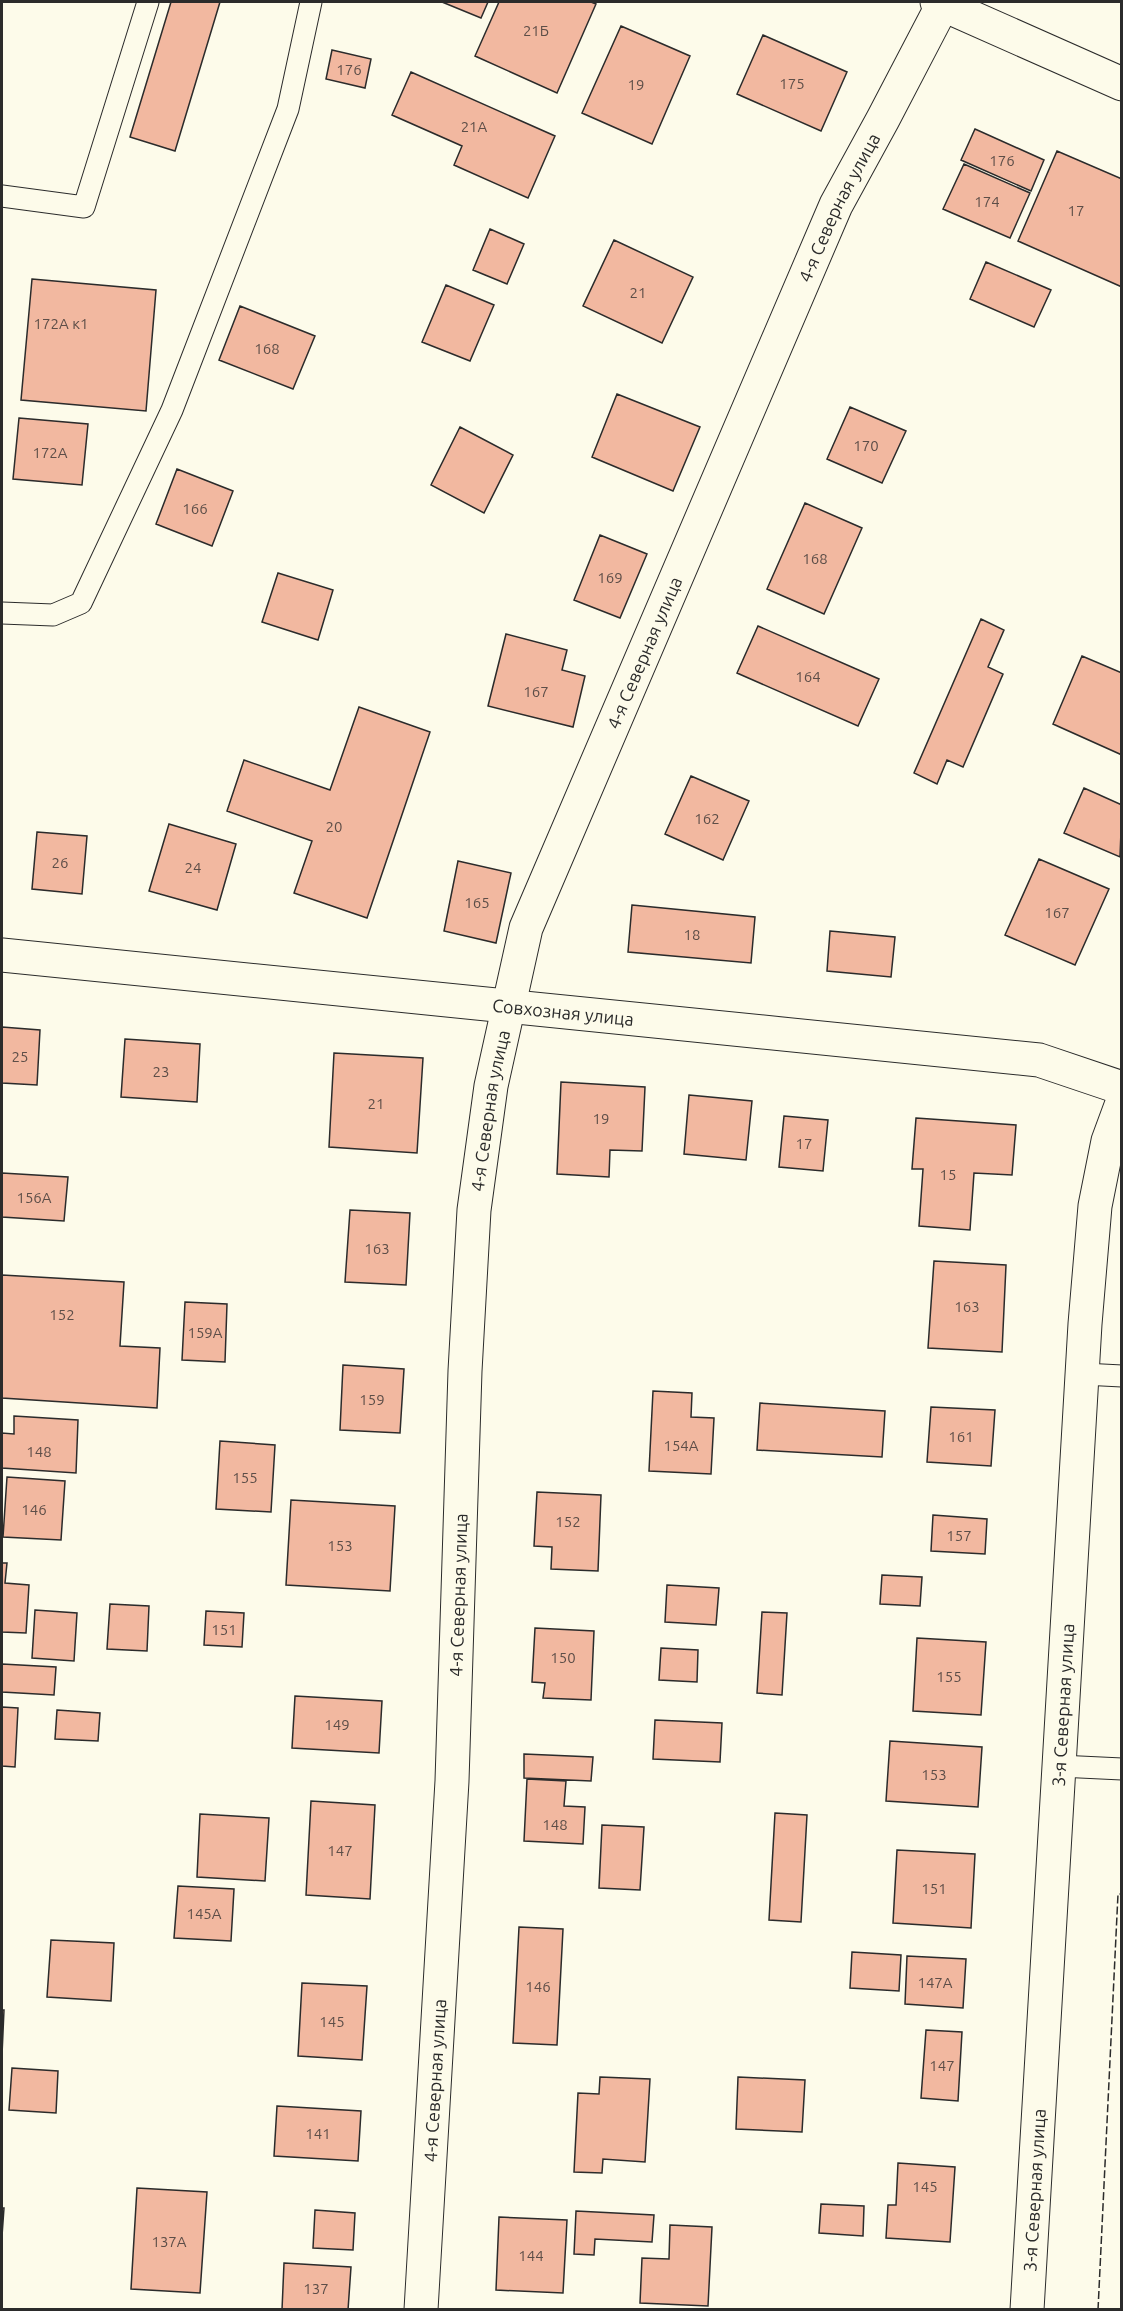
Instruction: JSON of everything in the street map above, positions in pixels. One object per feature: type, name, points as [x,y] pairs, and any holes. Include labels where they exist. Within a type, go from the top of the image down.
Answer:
[{"type":"street","points":[[940,3],[1122,84]]},
{"type":"street","name":"4-я Северная улица","points":[[421,2310],[452,1781],[465,1371],[474,1210],[491,1086],[507,1007],[526,928],[836,205],[889,109],[940,3]]},
{"type":"street","name":"Совхозная улица","points":[[2,955],[1039,1060],[1122,1088]]},
{"type":"street","name":"3-я Северная улица","points":[[1027,2310],[1095,1206],[1108,1141],[1122,1103]]},
{"type":"lane","points":[[2,196],[84,207],[148,2]]},
{"type":"lane","points":[[2,613],[53,615],[81,603],[171,410],[284,120],[311,2]]},
{"type":"lane","points":[[1083,1374],[1122,1376]]},
{"type":"lane","points":[[1059,1766],[1122,1769]]},
{"type":"building","points":[[171,2],[220,2],[175,151],[130,137]]},
{"type":"building","points":[[442,2],[488,2],[481,18]]},
{"type":"building","points":[[499,2],[591,2],[596,4],[557,93],[475,56]]},
{"type":"building","points":[[621,26],[690,56],[652,144],[582,113]]},
{"type":"building","points":[[763,35],[847,72],[821,131],[737,94]]},
{"type":"building","points":[[332,50],[371,59],[365,88],[326,79]]},
{"type":"building","points":[[411,72],[555,136],[528,198],[454,165],[462,146],[392,115]]},
{"type":"building","points":[[975,129],[1044,160],[1031,191],[961,160]]},
{"type":"building","points":[[1057,151],[1122,179],[1122,287],[1018,241]]},
{"type":"building","points":[[964,164],[1030,193],[1010,238],[943,209]]},
{"type":"building","points":[[490,229],[524,244],[507,284],[473,270]]},
{"type":"building","points":[[614,240],[693,277],[662,343],[583,306]]},
{"type":"building","points":[[986,262],[1051,290],[1034,327],[970,299]]},
{"type":"building","points":[[32,279],[156,290],[146,411],[21,400]]},
{"type":"building","points":[[446,285],[494,305],[470,361],[422,342]]},
{"type":"building","points":[[240,306],[315,336],[293,389],[219,360]]},
{"type":"building","points":[[617,394],[700,427],[673,491],[592,457]]},
{"type":"building","points":[[850,407],[906,431],[882,483],[827,459]]},
{"type":"building","points":[[19,418],[88,424],[82,485],[13,479]]},
{"type":"building","points":[[460,427],[513,455],[484,513],[431,485]]},
{"type":"building","points":[[177,469],[233,491],[212,546],[156,524]]},
{"type":"building","points":[[805,503],[862,528],[824,614],[767,589]]},
{"type":"building","points":[[600,535],[647,554],[620,618],[574,600]]},
{"type":"building","points":[[278,573],[333,590],[318,640],[262,622]]},
{"type":"building","points":[[981,619],[1004,630],[988,667],[1003,674],[963,767],[947,760],[937,784],[914,773]]},
{"type":"building","points":[[758,626],[879,679],[858,726],[737,673]]},
{"type":"building","points":[[506,634],[567,650],[562,670],[585,676],[573,727],[488,706]]},
{"type":"building","points":[[1082,656],[1122,673],[1122,755],[1053,724]]},
{"type":"building","points":[[359,707],[430,732],[367,918],[294,893],[312,841],[227,811],[244,760],[330,790]]},
{"type":"building","points":[[691,776],[749,801],[723,860],[665,834]]},
{"type":"building","points":[[1084,788],[1122,805],[1120,857],[1064,833]]},
{"type":"building","points":[[169,824],[236,844],[217,910],[149,891]]},
{"type":"building","points":[[37,832],[87,836],[82,894],[32,889]]},
{"type":"building","points":[[1039,859],[1109,889],[1075,965],[1005,935]]},
{"type":"building","points":[[458,861],[511,873],[496,943],[444,931]]},
{"type":"building","points":[[632,905],[755,917],[751,963],[628,952]]},
{"type":"building","points":[[830,931],[895,937],[891,977],[827,971]]},
{"type":"building","points":[[2,1027],[40,1030],[37,1085],[2,1083]]},
{"type":"building","points":[[125,1039],[200,1044],[197,1102],[121,1097]]},
{"type":"building","points":[[334,1053],[423,1058],[417,1153],[329,1147]]},
{"type":"building","points":[[561,1082],[645,1087],[642,1151],[610,1150],[609,1177],[557,1174]]},
{"type":"building","points":[[689,1095],[752,1101],[746,1160],[684,1154]]},
{"type":"building","points":[[784,1116],[828,1120],[823,1171],[779,1167]]},
{"type":"building","points":[[916,1118],[1016,1125],[1012,1175],[974,1173],[970,1230],[919,1226],[923,1169],[912,1169]]},
{"type":"building","points":[[2,1173],[68,1177],[64,1221],[2,1217]]},
{"type":"building","points":[[350,1210],[410,1213],[406,1285],[345,1282]]},
{"type":"building","points":[[934,1261],[1006,1265],[1002,1352],[928,1348]]},
{"type":"building","points":[[2,1275],[124,1282],[120,1346],[160,1348],[157,1408],[2,1398]]},
{"type":"building","points":[[185,1302],[227,1304],[225,1362],[182,1360]]},
{"type":"building","points":[[343,1365],[404,1369],[400,1433],[340,1430]]},
{"type":"building","points":[[653,1391],[692,1393],[691,1417],[714,1418],[711,1474],[649,1471]]},
{"type":"building","points":[[760,1403],[885,1411],[882,1457],[757,1450]]},
{"type":"building","points":[[931,1407],[995,1410],[991,1466],[927,1462]]},
{"type":"building","points":[[14,1416],[78,1420],[76,1473],[2,1468],[2,1433],[14,1434]]},
{"type":"building","points":[[220,1441],[275,1445],[271,1512],[216,1509]]},
{"type":"building","points":[[7,1477],[65,1481],[61,1540],[3,1537]]},
{"type":"building","points":[[537,1492],[601,1495],[598,1571],[551,1569],[552,1547],[534,1546]]},
{"type":"building","points":[[291,1500],[395,1506],[390,1591],[286,1585]]},
{"type":"building","points":[[933,1515],[987,1519],[985,1554],[931,1551]]},
{"type":"building","points":[[2,1563],[7,1563],[5,1583],[29,1585],[26,1633],[2,1632]]},
{"type":"building","points":[[882,1575],[922,1577],[920,1606],[880,1604]]},
{"type":"building","points":[[667,1585],[719,1588],[716,1625],[665,1622]]},
{"type":"building","points":[[110,1604],[149,1606],[147,1651],[107,1649]]},
{"type":"building","points":[[35,1610],[77,1613],[74,1661],[32,1658]]},
{"type":"building","points":[[206,1611],[244,1613],[242,1647],[204,1645]]},
{"type":"building","points":[[762,1612],[787,1613],[782,1695],[757,1693]]},
{"type":"building","points":[[535,1628],[594,1631],[591,1700],[543,1698],[545,1683],[532,1682]]},
{"type":"building","points":[[917,1638],[986,1642],[981,1715],[913,1711]]},
{"type":"building","points":[[661,1648],[698,1650],[697,1682],[659,1680]]},
{"type":"building","points":[[2,1664],[56,1667],[54,1695],[2,1692]]},
{"type":"building","points":[[295,1696],[382,1701],[379,1753],[292,1748]]},
{"type":"building","points":[[2,1707],[18,1708],[15,1767],[2,1766]]},
{"type":"building","points":[[57,1710],[100,1713],[98,1741],[55,1739]]},
{"type":"building","points":[[655,1720],[722,1723],[720,1762],[653,1759]]},
{"type":"building","points":[[890,1741],[982,1747],[978,1807],[886,1801]]},
{"type":"building","points":[[524,1754],[593,1757],[591,1781],[524,1778]]},
{"type":"building","points":[[527,1779],[566,1781],[564,1806],[585,1807],[583,1844],[524,1841]]},
{"type":"building","points":[[311,1801],[375,1805],[370,1899],[306,1895]]},
{"type":"building","points":[[775,1813],[807,1815],[801,1922],[769,1920]]},
{"type":"building","points":[[200,1814],[269,1818],[265,1881],[197,1877]]},
{"type":"building","points":[[602,1825],[644,1827],[640,1890],[599,1888]]},
{"type":"building","points":[[897,1850],[975,1854],[971,1928],[893,1923]]},
{"type":"building","points":[[178,1886],[234,1889],[231,1941],[174,1938]]},
{"type":"building","points":[[519,1927],[563,1929],[557,2045],[513,2043]]},
{"type":"building","points":[[51,1940],[114,1943],[111,2001],[47,1997]]},
{"type":"building","points":[[852,1952],[901,1955],[899,1991],[850,1988]]},
{"type":"building","points":[[907,1956],[966,1959],[963,2008],[905,2004]]},
{"type":"building","points":[[302,1983],[367,1986],[362,2060],[298,2056]]},
{"type":"building","points":[[2,2010],[4,2010],[2,2055]]},
{"type":"building","points":[[926,2030],[962,2032],[958,2101],[921,2098]]},
{"type":"building","points":[[12,2068],[58,2071],[56,2113],[9,2110]]},
{"type":"building","points":[[600,2077],[650,2079],[645,2162],[603,2159],[602,2173],[574,2172],[578,2093],[599,2094]]},
{"type":"building","points":[[738,2077],[805,2080],[802,2132],[736,2129]]},
{"type":"building","points":[[277,2106],[361,2111],[358,2161],[274,2156]]},
{"type":"building","points":[[898,2163],[955,2167],[950,2242],[886,2238],[888,2205],[896,2205]]},
{"type":"building","points":[[137,2188],[207,2192],[200,2293],[131,2289]]},
{"type":"building","points":[[821,2204],[864,2206],[863,2236],[819,2233]]},
{"type":"building","points":[[2,2208],[4,2208],[2,2236]]},
{"type":"building","points":[[315,2210],[355,2213],[353,2250],[313,2248]]},
{"type":"building","points":[[576,2211],[654,2215],[652,2242],[595,2239],[594,2255],[574,2254]]},
{"type":"building","points":[[499,2217],[567,2220],[563,2293],[496,2290]]},
{"type":"building","points":[[670,2225],[712,2227],[708,2306],[640,2303],[642,2258],[669,2259]]},
{"type":"building","points":[[284,2263],[351,2267],[348,2310],[282,2310]]},
{"type":"fence","points":[[1098,2310],[1118,1894],[1122,1894]]}]
